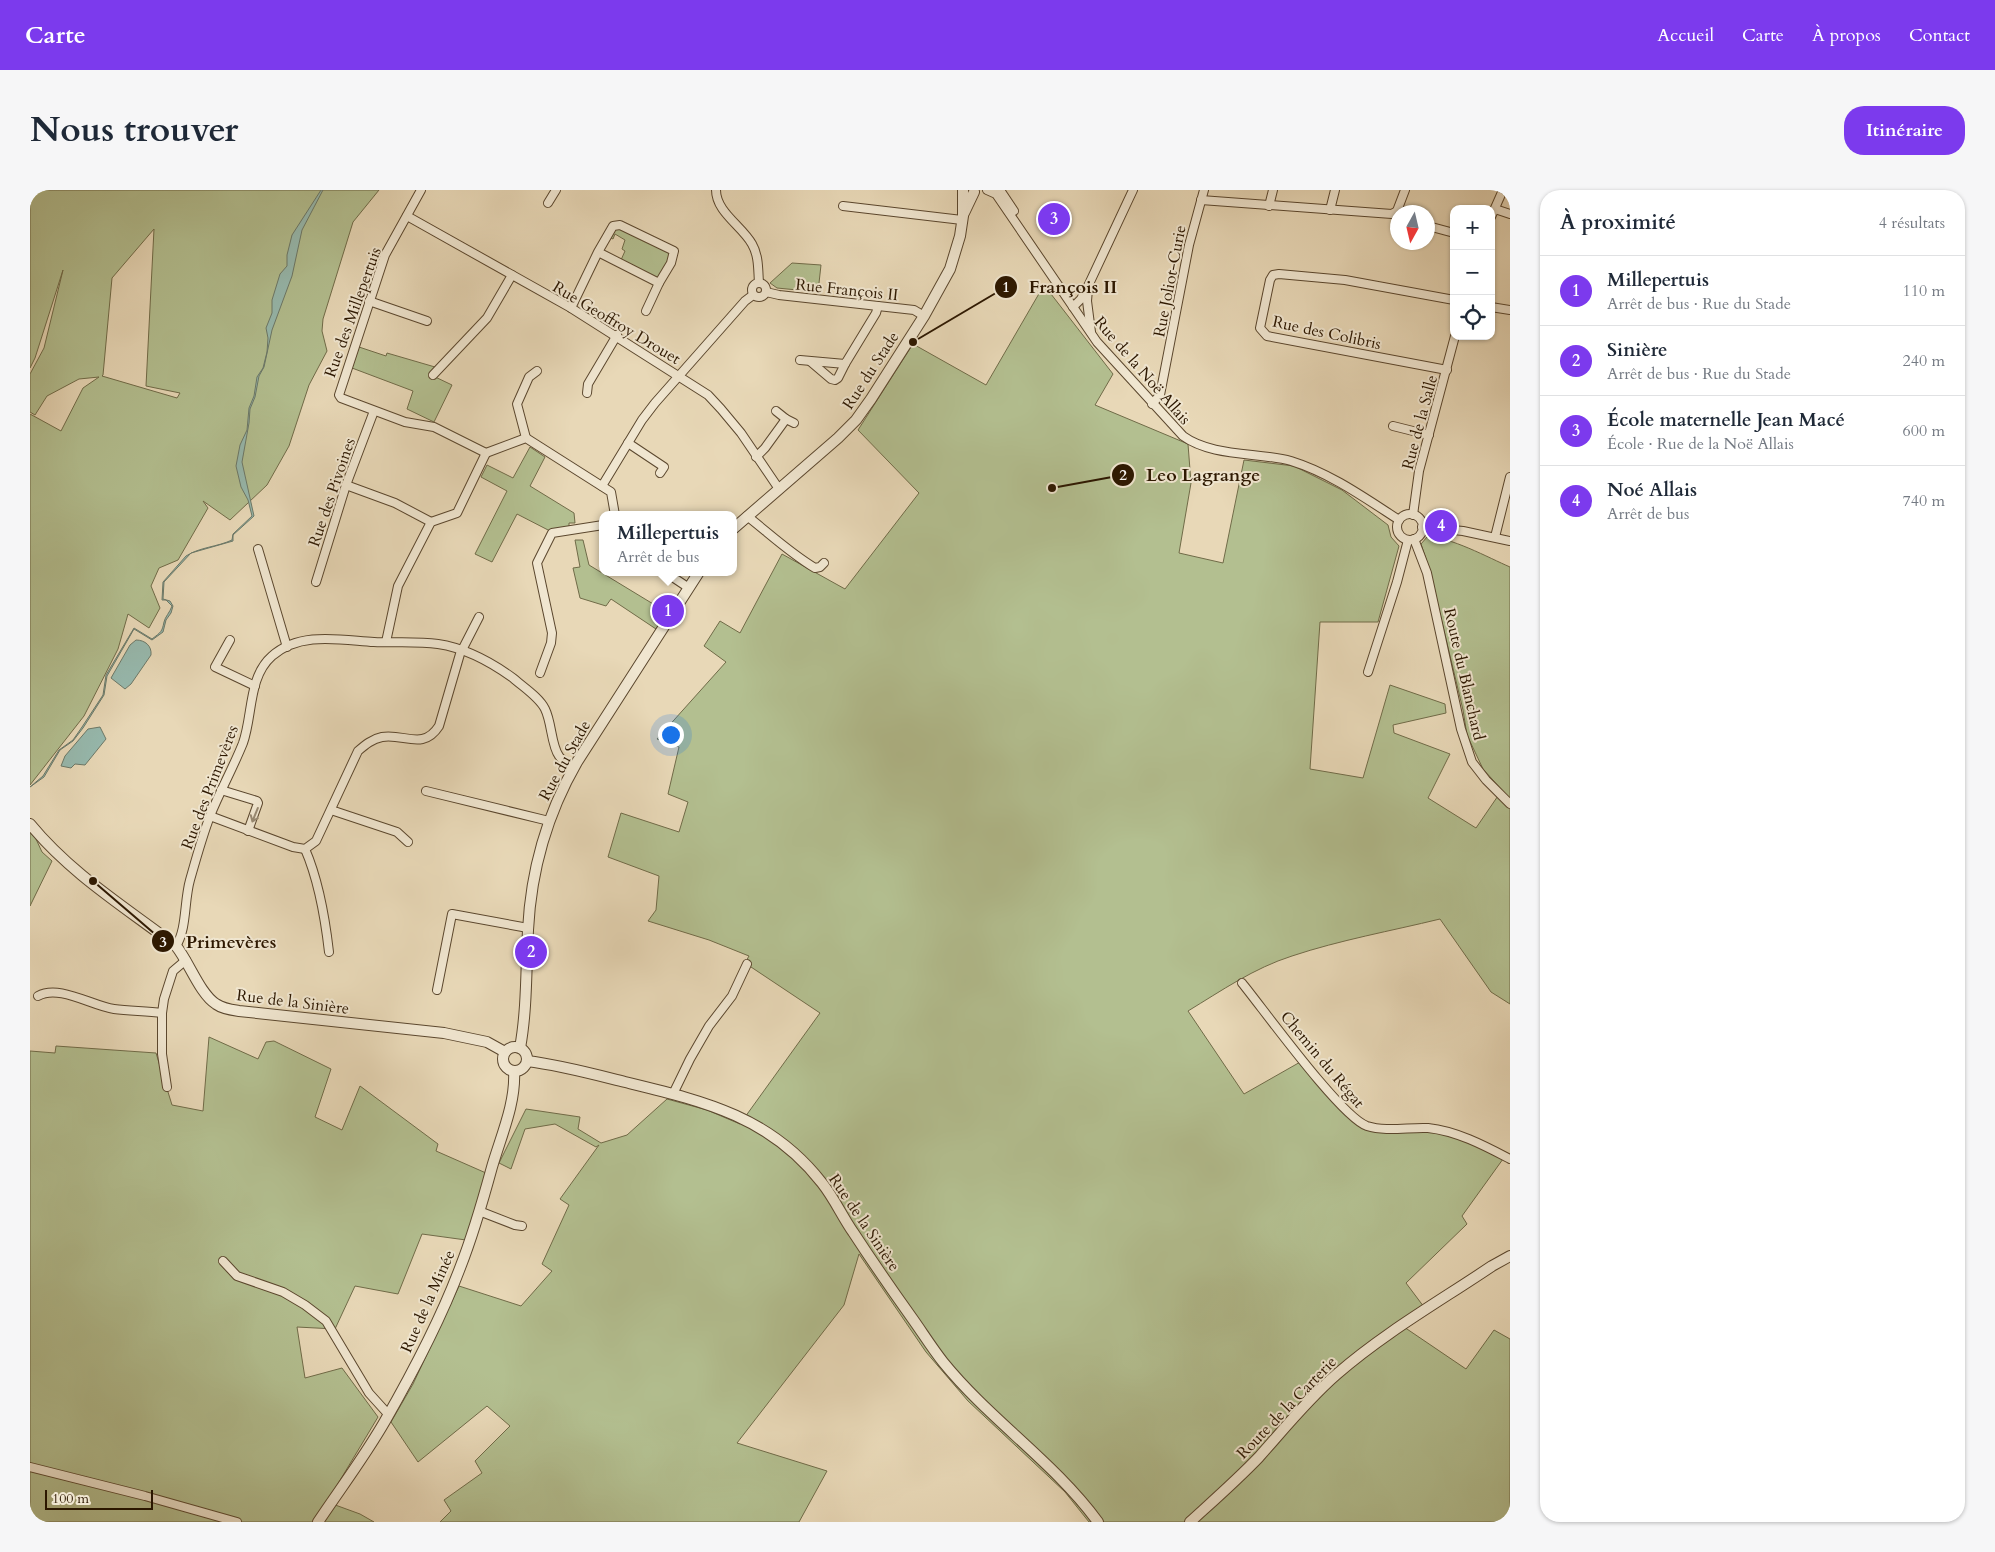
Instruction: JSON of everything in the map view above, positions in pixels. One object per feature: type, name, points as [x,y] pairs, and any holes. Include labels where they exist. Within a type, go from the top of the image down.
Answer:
[{"type":"street","name":"Rue des Millepertuis","points":[[421,190],[385,255],[338,395],[341,398],[405,422],[434,426],[486,453]]},
{"type":"street","points":[[548,203],[556,190]]},
{"type":"street","points":[[716,190],[718,202],[752,244],[756,253],[758,283]]},
{"type":"street","name":"Rue de la Noë Allais","points":[[987,190],[996,194],[1091,334],[1174,428],[1191,442],[1223,450],[1288,460],[1305,466],[1343,485],[1399,520]]},
{"type":"street","name":"Rue de la Noë Allais","points":[[1000,190],[1070,304]]},
{"type":"street","points":[[1070,304],[1081,299],[1133,190]]},
{"type":"street","name":"Rue Joliot-Curie","points":[[1152,404],[1160,395],[1189,244],[1204,190]]},
{"type":"street","points":[[1269,206],[1273,190]]},
{"type":"street","points":[[1330,210],[1335,190]]},
{"type":"street","points":[[1201,200],[1392,214],[1397,211],[1405,190]]},
{"type":"street","points":[[1503,190],[1495,208],[1510,214]]},
{"type":"street","name":"Rue du Stade","points":[[737,525],[856,420],[871,400],[924,316],[950,269],[955,255],[962,218],[971,191]]},
{"type":"street","points":[[843,206],[962,218]]},
{"type":"street","name":"Rue Geoffroy Drouet","points":[[407,216],[572,308],[680,375],[714,400],[741,434],[779,489]]},
{"type":"street","points":[[572,308],[598,252],[613,226],[620,225],[674,251],[671,263],[646,311]]},
{"type":"street","points":[[1435,228],[1450,232]]},
{"type":"street","points":[[598,252],[659,283]]},
{"type":"street","name":"Rue des Colibris","points":[[1447,370],[1267,336],[1260,328],[1270,280],[1274,275],[1279,274],[1345,280],[1450,299]]},
{"type":"street","points":[[434,375],[487,318],[512,275]]},
{"type":"street","points":[[753,295],[762,297],[766,292],[765,285],[758,283]]},
{"type":"street","points":[[753,295],[752,288],[758,283]]},
{"type":"street","points":[[1089,284],[1088,307],[1091,334]]},
{"type":"street","name":"Rue François II","points":[[766,292],[914,310],[924,316]]},
{"type":"street","points":[[602,486],[642,420],[745,301],[753,295]]},
{"type":"street","points":[[369,301],[427,321]]},
{"type":"street","points":[[811,362],[831,379],[835,380],[838,378],[876,313],[878,306]]},
{"type":"street","points":[[1078,316],[1088,307]]},
{"type":"street","points":[[1495,308],[1510,310]]},
{"type":"street","points":[[587,392],[588,384],[616,336]]},
{"type":"street","name":"Rue de la Salle","points":[[1413,515],[1420,471],[1454,340]]},
{"type":"street","points":[[800,360],[846,364]]},
{"type":"street","points":[[537,371],[529,377],[517,404],[526,438],[611,492],[614,511]]},
{"type":"street","points":[[776,410],[794,423]]},
{"type":"street","name":"Rue des Pivoines","points":[[316,582],[346,485],[374,411]]},
{"type":"street","points":[[756,457],[786,419]]},
{"type":"street","points":[[1393,426],[1429,435]]},
{"type":"street","points":[[386,642],[398,586],[431,522],[457,514],[486,453],[526,438]]},
{"type":"street","points":[[628,443],[664,467],[660,473]]},
{"type":"street","points":[[1495,537],[1510,477]]},
{"type":"street","points":[[346,485],[395,502],[431,522]]},
{"type":"street","points":[[1368,672],[1411,539],[1420,534],[1422,527],[1420,519],[1413,515],[1405,515],[1399,520],[1398,532],[1400,536],[1411,539]]},
{"type":"street","points":[[747,516],[785,548],[815,568],[820,567],[824,562]]},
{"type":"street","points":[[540,672],[551,643],[552,633],[537,563],[552,533],[599,526]]},
{"type":"street","points":[[1422,527],[1463,531],[1510,541]]},
{"type":"street","name":"Route du Blanchard","points":[[1411,539],[1427,573],[1462,729],[1472,762],[1486,780],[1510,804]]},
{"type":"street","points":[[258,549],[287,647]]},
{"type":"street","points":[[671,576],[689,588]]},
{"type":"street","name":"Rue du Stade","points":[[520,1048],[528,928],[534,872],[549,821],[574,767],[696,576]]},
{"type":"street","points":[[210,816],[293,847],[305,849],[316,841],[358,751],[370,741],[382,737],[421,740],[429,738],[434,734],[439,726],[462,650],[479,618]]},
{"type":"street","name":"Rue des Primevères","points":[[176,946],[183,927],[187,892],[210,816],[247,731],[255,686],[262,667],[273,655],[287,647],[310,639],[436,644],[462,650],[490,664],[530,692],[545,708],[557,754],[560,759],[574,767]]},
{"type":"street","points":[[230,640],[215,667],[255,686]]},
{"type":"street","points":[[221,790],[254,800],[258,804],[248,831]]},
{"type":"street","points":[[426,791],[549,821]]},
{"type":"street","points":[[331,810],[397,832],[408,842]]},
{"type":"street","name":"Rue de la Sinière","points":[[30,824],[53,851],[76,872],[176,946],[210,999],[226,1009],[448,1034],[487,1042],[506,1052]]},
{"type":"street","points":[[305,849],[312,864],[325,918],[329,952]]},
{"type":"street","points":[[443,913],[528,928]]},
{"type":"street","points":[[437,990],[452,914]]},
{"type":"street","points":[[167,1086],[162,1054],[164,998],[173,971],[186,960]]},
{"type":"street","points":[[673,1094],[690,1059],[710,1026],[732,996],[747,964]]},
{"type":"street","name":"Chemin du Régat","points":[[1242,983],[1319,1079],[1356,1120],[1368,1126],[1429,1128],[1462,1136],[1510,1159]]},
{"type":"street","points":[[38,996],[45,993],[70,995],[113,1009],[162,1013]]},
{"type":"street","points":[[511,1048],[520,1048],[526,1054],[527,1061],[521,1069],[510,1070],[504,1060],[506,1052],[511,1048]]},
{"type":"street","name":"Rue de la Sinière","points":[[527,1061],[549,1064],[704,1103],[735,1114],[770,1134],[794,1153],[822,1184],[853,1233],[942,1361],[977,1400],[1060,1478],[1098,1522]]},
{"type":"street","name":"Rue de la Minée","points":[[318,1522],[388,1414],[424,1350],[461,1267],[511,1105],[515,1081],[514,1071]]},
{"type":"street","points":[[479,1211],[522,1226]]},
{"type":"street","name":"Route de la Carterie","points":[[1190,1522],[1257,1458],[1317,1392],[1357,1357],[1492,1266],[1510,1256]]},
{"type":"street","points":[[223,1261],[237,1276],[283,1292],[306,1305],[326,1321],[369,1393],[388,1414]]},
{"type":"street","points":[[30,1467],[238,1522]]},
{"type":"green space","points":[[30,190],[379,190],[353,222],[323,319],[322,331],[327,351],[309,385],[289,446],[267,485],[230,520],[203,501],[208,508],[178,560],[159,568],[151,586],[160,608],[149,628],[128,614],[118,649],[84,716],[30,785],[30,414],[61,431],[83,388],[99,377],[79,379],[47,396],[35,415],[30,412],[30,374],[44,348],[63,270],[35,358],[30,368]],"holes":[[[154,229],[146,386],[180,393],[177,398],[102,376],[112,278]]]},
{"type":"green space","points":[[620,228],[669,252],[671,257],[661,276],[655,279],[621,260],[625,251],[622,249],[625,240],[615,234],[613,239],[611,238],[614,229]]},
{"type":"green space","points":[[792,263],[821,265],[818,292],[777,288],[770,283]]},
{"type":"green space","points":[[1044,285],[1113,374],[1095,405],[1188,444],[1191,483],[1179,553],[1223,563],[1244,460],[1294,466],[1342,490],[1388,525],[1391,537],[1399,546],[1378,622],[1320,622],[1310,769],[1363,778],[1390,685],[1445,704],[1446,713],[1393,725],[1394,733],[1450,754],[1428,798],[1476,828],[1502,790],[1483,769],[1467,735],[1463,710],[1429,568],[1421,544],[1427,537],[1446,540],[1469,548],[1510,567],[1510,1004],[1491,992],[1440,919],[1328,945],[1278,961],[1238,980],[1188,1011],[1244,1094],[1302,1061],[1339,1107],[1369,1127],[1439,1132],[1462,1139],[1503,1159],[1462,1216],[1467,1224],[1406,1283],[1424,1307],[1404,1327],[1466,1369],[1494,1330],[1510,1339],[1510,1522],[1089,1522],[1065,1492],[968,1401],[926,1352],[859,1254],[844,1305],[737,1443],[827,1471],[799,1522],[440,1522],[451,1511],[444,1500],[482,1473],[475,1461],[510,1426],[487,1406],[418,1462],[391,1422],[413,1384],[459,1286],[521,1306],[552,1271],[542,1264],[569,1205],[560,1199],[599,1145],[596,1147],[555,1124],[525,1129],[511,1169],[499,1163],[526,1109],[580,1117],[578,1129],[601,1143],[627,1135],[667,1099],[707,1110],[740,1124],[820,1013],[745,963],[749,956],[709,940],[648,921],[656,910],[659,876],[608,857],[621,813],[679,832],[688,802],[668,794],[679,747],[657,739],[726,662],[704,646],[720,621],[740,633],[782,554],[845,589],[919,493],[858,430],[913,344],[986,385]]},
{"type":"green space","points":[[359,347],[386,356],[387,353],[435,367],[431,375],[452,385],[434,422],[407,409],[413,391],[352,368]]},
{"type":"green space","points":[[530,447],[545,457],[530,486],[574,513],[575,523],[569,523],[569,528],[550,531],[517,514],[492,562],[475,554],[507,491],[481,477],[487,465],[513,478]]},
{"type":"green space","points":[[575,540],[583,540],[589,565],[599,571],[599,576],[607,576],[668,613],[656,629],[611,599],[606,606],[580,598],[573,568],[580,567]]},
{"type":"green space","points":[[30,826],[42,852],[52,861],[30,906]]},
{"type":"green space","points":[[209,1037],[258,1059],[266,1042],[274,1041],[331,1069],[315,1117],[342,1130],[360,1086],[438,1144],[436,1151],[486,1173],[466,1240],[422,1234],[398,1294],[355,1286],[335,1329],[297,1327],[305,1378],[342,1368],[378,1417],[327,1502],[360,1514],[374,1522],[30,1522],[30,1051],[55,1053],[56,1046],[156,1053],[172,1105],[203,1111]]},
{"type":"water","points":[[321,190],[323,190],[302,230],[292,276],[272,330],[264,367],[259,376],[255,397],[250,409],[249,423],[242,462],[254,516],[233,535],[233,541],[192,553],[232,540],[233,534],[252,516],[248,500],[241,487],[236,466],[240,445],[247,430],[249,408],[254,396],[257,377],[263,368],[267,352],[268,338],[266,328],[272,313],[272,300],[280,274],[287,266],[287,255],[292,235]]},
{"type":"water","points":[[191,553],[164,582],[163,599],[170,601],[173,606],[166,620],[163,632],[152,640],[134,629],[107,676],[104,695],[83,728],[73,741],[60,750],[44,777],[30,787],[43,776],[59,750],[73,740],[103,695],[106,675],[134,628],[152,639],[161,632],[165,620],[172,606],[166,600],[162,600],[163,582],[186,556]]},
{"type":"water","points":[[136,640],[147,644],[151,655],[131,684],[125,689],[111,678],[130,645]]},
{"type":"water","points":[[100,727],[106,739],[85,765],[75,764],[71,768],[61,766],[65,756],[88,729]]},
{"type":"place","name":"École maternelle Jean Macé","points":[[1054,219]]},
{"type":"place","name":"François II","points":[[913,342]]},
{"type":"place","name":"Leo Lagrange","points":[[1052,488]]},
{"type":"place","name":"Noé Allais","points":[[1441,526]]},
{"type":"place","name":"Millepertuis","points":[[668,611]]},
{"type":"place","name":"Primevères","points":[[93,881]]},
{"type":"place","name":"Sinière","points":[[531,952]]}]
